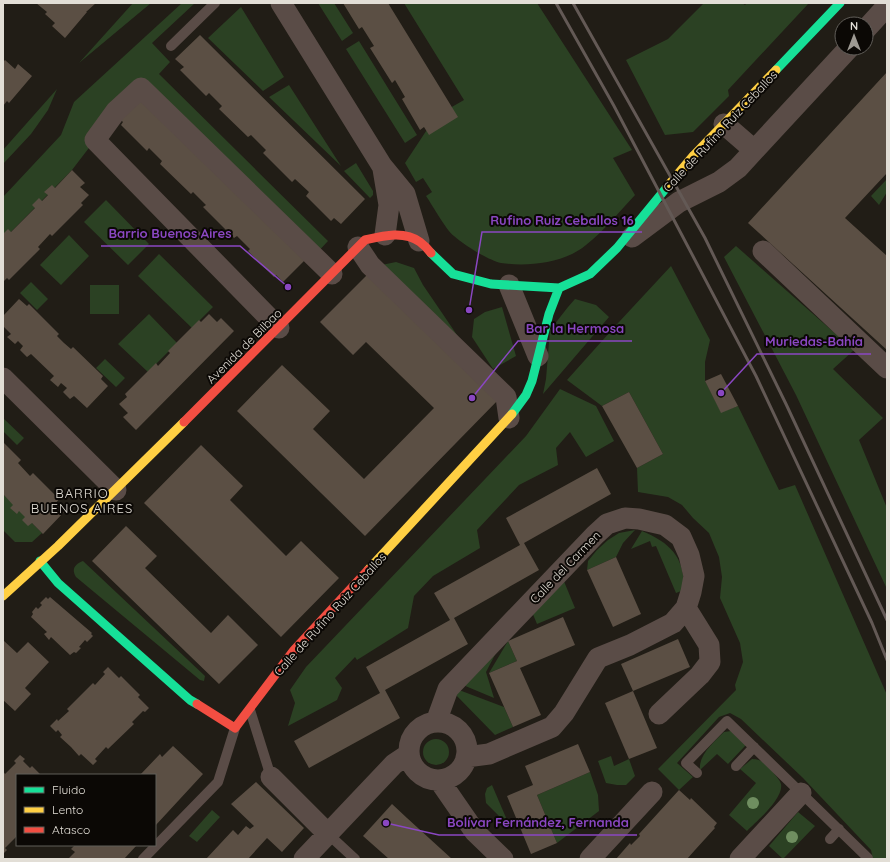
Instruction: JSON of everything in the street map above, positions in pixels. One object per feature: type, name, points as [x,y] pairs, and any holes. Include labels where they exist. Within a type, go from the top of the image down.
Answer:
[{"type":"street","points":[[282,3],[382,166],[405,194],[419,241]]},
{"type":"street","name":"Calle de Rufino Ruiz Ceballos","points":[[617,248],[694,155],[840,3]]},
{"type":"street","points":[[874,20],[887,6]]},
{"type":"street","name":"Calle de Rufino Ruiz Ceballos","points":[[617,248],[679,202],[719,182],[738,168],[841,56]]},
{"type":"street","points":[[279,328],[95,140],[116,111],[141,88],[332,274]]},
{"type":"street","points":[[724,124],[754,150]]},
{"type":"street","points":[[382,166],[389,205],[385,235]]},
{"type":"street","name":"Avenida de Bilbao","points":[[3,596],[116,490],[365,240],[385,235],[403,235],[419,241],[453,274],[491,284],[559,288],[590,274],[617,248]]},
{"type":"street","points":[[358,247],[370,266],[506,397],[509,418]]},
{"type":"street","points":[[763,252],[887,368]]},
{"type":"street","points":[[509,285],[538,356]]},
{"type":"street","name":"Calle de Rufino Ruiz Ceballos","points":[[235,728],[294,650],[509,418],[526,396],[532,382],[549,314],[559,288]]},
{"type":"street","points":[[3,378],[116,490]]},
{"type":"street","name":"Calle del Carmen","points":[[436,722],[448,689],[607,524],[625,518],[639,519],[665,525],[681,538],[689,555],[694,576],[686,608],[673,623],[630,645],[598,658],[564,713],[552,727],[490,754],[466,757]]},
{"type":"street","points":[[40,561],[58,583],[190,700],[235,728]]},
{"type":"street","points":[[659,714],[700,675],[710,662],[709,645],[686,608]]},
{"type":"street","points":[[436,722],[453,726],[460,732],[465,740],[466,748],[466,757],[462,766],[456,773],[448,778],[439,780],[431,779],[422,775],[416,770],[411,762],[409,754],[409,744],[413,736],[419,729],[427,724],[436,722]]},
{"type":"street","points":[[304,859],[394,764],[409,754]]},
{"type":"street","points":[[271,776],[328,834]]},
{"type":"street","points":[[439,780],[475,832],[503,859]]},
{"type":"street","points":[[590,859],[652,792]]},
{"type":"street","points":[[740,859],[801,793]]},
{"type":"lane","points":[[171,46],[215,3]]},
{"type":"lane","points":[[250,709],[271,776]]},
{"type":"lane","points":[[697,773],[686,763],[727,721],[839,829],[868,858],[867,859]]},
{"type":"lane","points":[[156,846],[218,782],[235,728]]},
{"type":"lane","points":[[736,766],[754,747]]},
{"type":"lane","points":[[830,839],[839,829]]},
{"type":"lane","points":[[328,834],[355,859]]},
{"type":"lane","points":[[143,859],[156,846]]},
{"type":"green space","points":[[133,3],[151,3],[79,63]]},
{"type":"green space","points":[[182,3],[195,3],[152,43],[170,62],[159,74],[328,241],[314,256],[141,88],[95,140],[72,170],[3,240],[3,197],[61,135],[74,102]]},
{"type":"green space","points":[[318,3],[334,3],[353,33],[342,41]]},
{"type":"green space","points":[[404,3],[537,3],[632,150],[613,158],[635,195],[593,240],[568,256],[557,260],[534,264],[512,264],[501,263],[483,256],[458,240],[447,229],[426,196],[432,192],[423,178],[416,182],[405,163],[436,116],[464,100]]},
{"type":"green space","points":[[704,3],[742,3],[745,5],[747,3],[809,3],[728,90],[729,96],[693,132],[665,135],[626,60],[668,39]]},
{"type":"green space","points":[[241,7],[284,77],[263,91],[208,38]]},
{"type":"green space","points":[[359,41],[417,135],[405,143],[346,49]]},
{"type":"green space","points":[[289,85],[341,166],[269,97]]},
{"type":"green space","points":[[57,89],[48,110],[31,134],[3,164],[3,150]]},
{"type":"green space","points":[[356,163],[373,191],[373,195],[370,198],[344,171]]},
{"type":"green space","points":[[887,179],[887,192],[879,205],[871,196]]},
{"type":"green space","points":[[106,200],[149,244],[128,265],[84,222]]},
{"type":"green space","points":[[69,235],[89,256],[61,285],[40,265]]},
{"type":"green space","points":[[736,246],[854,350],[833,369],[883,418],[859,440],[887,508],[887,589],[796,395],[724,257]]},
{"type":"green space","points":[[159,254],[213,307],[192,328],[138,276]]},
{"type":"green space","points":[[396,262],[414,268],[423,285],[487,379],[372,267]]},
{"type":"green space","points":[[671,266],[710,340],[705,362],[705,381],[721,412],[738,406],[779,490],[795,485],[887,695],[887,859],[873,859],[871,850],[803,778],[741,719],[730,713],[719,717],[677,763],[693,777],[679,790],[658,769],[736,690],[735,685],[743,662],[740,643],[720,598],[722,577],[719,557],[709,533],[682,505],[668,497],[638,492],[637,468],[663,454],[629,392],[602,406],[567,380]]},
{"type":"green space","points":[[31,282],[48,299],[37,310],[20,293]]},
{"type":"green space","points":[[90,285],[119,285],[119,314],[90,314]]},
{"type":"green space","points":[[575,299],[596,305],[609,317],[543,394],[546,379],[550,330]]},
{"type":"green space","points":[[502,307],[516,356],[493,369],[472,337],[474,319],[485,312]]},
{"type":"green space","points":[[149,314],[177,343],[148,372],[118,344]]},
{"type":"green space","points":[[105,359],[125,378],[116,387],[96,368]]},
{"type":"green space","points":[[560,389],[596,406],[614,441],[586,457],[570,432],[556,448],[558,465],[519,485],[477,530],[480,548],[433,576],[414,596],[408,628],[357,660],[355,657],[335,678],[342,688],[337,700],[288,726],[295,703],[290,690],[306,667],[526,436]]},
{"type":"green space","points":[[3,418],[24,438],[17,445],[3,431]]},
{"type":"green space","points":[[3,494],[42,533],[32,542],[15,542],[3,530]]},
{"type":"green space","points":[[635,530],[623,543],[616,557],[587,570],[588,561],[608,540],[619,533]]},
{"type":"green space","points":[[642,531],[661,541],[679,560],[684,579],[684,590],[676,593],[656,546],[652,547],[650,541],[631,549]]},
{"type":"green space","points":[[83,561],[205,676],[204,681],[200,680],[76,577],[74,569]]},
{"type":"green space","points":[[563,579],[575,608],[537,624],[532,612]]},
{"type":"green space","points":[[508,641],[517,661],[489,673]]},
{"type":"green space","points":[[498,649],[486,672],[494,698],[463,685]]},
{"type":"green space","points":[[459,690],[504,707],[513,727],[495,735],[455,694]]},
{"type":"green space","points":[[731,731],[746,745],[728,764],[717,754],[700,770],[700,764],[704,754],[724,732]]},
{"type":"green space","points":[[436,739],[445,743],[449,752],[445,761],[436,765],[427,761],[423,752],[427,743]]},
{"type":"green space","points":[[611,756],[614,766],[629,759],[635,776],[626,785],[606,783],[598,761]]},
{"type":"green space","points":[[752,759],[764,762],[768,766],[780,781],[781,790],[769,809],[747,831],[729,815],[756,783],[740,769]]},
{"type":"green space","points":[[590,772],[598,795],[599,811],[557,843],[537,795]]},
{"type":"green space","points":[[492,785],[510,827],[486,803],[485,794],[487,788]]},
{"type":"green space","points":[[212,810],[220,817],[197,842],[189,836]]},
{"type":"green space","points":[[798,812],[815,826],[783,859],[769,846]]},
{"type":"building","points":[[36,3],[96,3],[86,12],[65,38],[52,26],[55,23],[45,14],[47,12]]},
{"type":"building","points":[[343,3],[388,3],[458,117],[429,135],[424,127],[420,130],[402,99],[405,97],[395,80],[392,83],[370,48],[374,46],[362,27],[359,29]]},
{"type":"building","points":[[200,35],[365,199],[341,224],[334,218],[331,221],[306,196],[309,192],[295,179],[292,182],[263,153],[266,150],[251,135],[248,137],[219,109],[222,106],[209,93],[206,96],[180,70],[184,67],[175,59]]},
{"type":"building","points":[[5,60],[15,69],[18,64],[32,76],[9,103],[7,101],[3,106],[3,62]]},
{"type":"building","points":[[887,72],[887,173],[845,218],[887,256],[887,350],[748,223]]},
{"type":"building","points":[[138,93],[305,260],[283,282],[276,275],[274,277],[248,251],[250,249],[237,236],[234,238],[203,207],[206,205],[193,192],[191,194],[160,164],[162,161],[149,148],[147,151],[121,125],[123,122],[116,115]]},
{"type":"building","points":[[72,170],[85,183],[80,187],[89,195],[81,203],[83,205],[52,236],[50,234],[38,247],[40,249],[9,280],[7,278],[3,282],[3,234],[8,229],[11,232],[35,208],[32,205],[39,198],[42,201],[48,195],[44,192],[52,185],[55,188]]},
{"type":"building","points":[[372,270],[501,397],[365,536],[237,411],[282,365],[330,411],[313,429],[364,479],[434,408],[366,342],[353,355],[320,322]]},
{"type":"building","points":[[19,299],[27,306],[29,304],[59,334],[57,336],[64,343],[71,349],[73,347],[103,376],[101,379],[108,386],[87,408],[74,396],[70,399],[63,392],[67,388],[61,383],[58,387],[50,380],[54,376],[31,354],[27,357],[20,350],[23,346],[18,341],[15,344],[7,337],[11,334],[3,326],[3,316]]},
{"type":"building","points":[[209,314],[217,322],[221,318],[234,331],[136,430],[123,417],[128,413],[119,404],[127,397],[125,394],[156,363],[158,366],[170,353],[168,351],[199,320],[201,322]]},
{"type":"building","points":[[721,374],[738,406],[721,413],[705,381]]},
{"type":"building","points":[[629,392],[663,454],[637,468],[602,406]]},
{"type":"building","points":[[3,442],[21,460],[18,463],[30,476],[33,473],[59,499],[56,503],[65,511],[43,534],[32,523],[28,526],[22,520],[25,517],[19,511],[17,514],[10,508],[13,505],[3,494]]},
{"type":"building","points":[[201,445],[243,486],[230,500],[286,556],[301,541],[339,578],[281,637],[144,503]]},
{"type":"building","points":[[597,468],[611,494],[524,543],[539,570],[454,618],[468,644],[385,690],[400,718],[309,768],[294,741],[380,693],[366,667],[450,620],[434,593],[520,545],[506,518]]},
{"type":"building","points":[[126,526],[157,556],[145,568],[211,633],[228,615],[258,645],[219,684],[92,561]]},
{"type":"building","points":[[616,557],[641,614],[613,627],[587,570]]},
{"type":"building","points":[[46,597],[48,599],[50,597],[92,633],[91,634],[93,636],[87,642],[85,640],[79,647],[81,648],[76,653],[74,652],[70,655],[51,637],[49,640],[44,634],[47,632],[31,617],[33,614],[32,612],[36,607],[38,609],[42,605],[40,603]]},
{"type":"building","points":[[563,617],[575,645],[520,668],[541,715],[513,727],[489,673],[517,661],[508,641]]},
{"type":"building","points":[[678,639],[690,667],[633,691],[621,664]]},
{"type":"building","points":[[3,640],[17,653],[28,642],[49,662],[25,688],[31,694],[15,711],[3,700]]},
{"type":"building","points":[[108,667],[119,678],[121,676],[140,695],[138,697],[149,708],[145,712],[143,711],[132,722],[134,724],[108,749],[106,747],[95,759],[97,761],[93,765],[81,754],[79,756],[60,737],[62,735],[58,730],[56,732],[50,726],[69,711],[67,709],[93,683],[95,685],[105,674],[103,672]]},
{"type":"building","points":[[633,691],[657,748],[629,759],[605,703]]},
{"type":"building","points":[[578,744],[590,772],[537,795],[557,843],[531,854],[507,796],[533,785],[525,766]]},
{"type":"building","points":[[173,746],[203,774],[156,825],[156,774],[141,774],[160,754],[162,757]]},
{"type":"building","points":[[20,755],[25,759],[23,761],[30,768],[32,766],[40,774],[16,774],[16,837],[5,848],[7,850],[3,854],[3,771],[5,774],[16,763],[14,761]]},
{"type":"building","points":[[256,782],[304,828],[282,852],[267,838],[248,859],[206,859],[233,830],[238,835],[246,826],[250,829],[254,826],[231,804]]},
{"type":"building","points":[[679,790],[690,800],[691,798],[717,823],[714,827],[715,828],[687,859],[616,859],[630,843],[631,845],[640,836],[639,834]]},
{"type":"building","points":[[392,804],[452,859],[389,859],[363,836]]},
{"type":"building","points":[[74,846],[136,846],[124,859],[68,859],[75,852],[71,849]]},
{"type":"railway","points":[[556,3],[614,106],[756,376],[872,623],[887,660]]},
{"type":"railway","points":[[573,3],[705,238],[786,404],[887,620]]},
{"type":"traffic: fast","points":[[776,70],[840,3]]},
{"type":"traffic: fast","points":[[431,253],[453,274],[491,284],[559,288],[590,274],[617,248],[667,187]]},
{"type":"traffic: fast","points":[[512,414],[526,395],[532,381],[549,314],[559,288]]},
{"type":"traffic: fast","points":[[40,561],[58,583],[190,700],[197,704]]},
{"type":"traffic: slow","points":[[667,187],[694,155],[776,70]]},
{"type":"traffic: slow","points":[[368,570],[512,414]]},
{"type":"traffic: slow","points":[[3,596],[58,546],[184,422]]},
{"type":"traffic: jam","points":[[184,422],[365,240],[393,235],[407,236],[420,242],[431,253]]},
{"type":"traffic: jam","points":[[197,704],[235,728],[294,650],[368,570]]},
{"type":"place","name":"Barrio Buenos Aires","points":[[288,287]]},
{"type":"place","name":"Rufino Ruiz Ceballos 16","points":[[469,310]]},
{"type":"place","name":"Muriedas-Bahía","points":[[721,393]]},
{"type":"place","name":"Bar la Hermosa","points":[[472,398]]},
{"type":"place","name":"Bolívar Fernández, Fernanda","points":[[386,823]]},
{"type":"district","name":"BARRIO BUENOS AIRES","points":[[82,500]]}]
